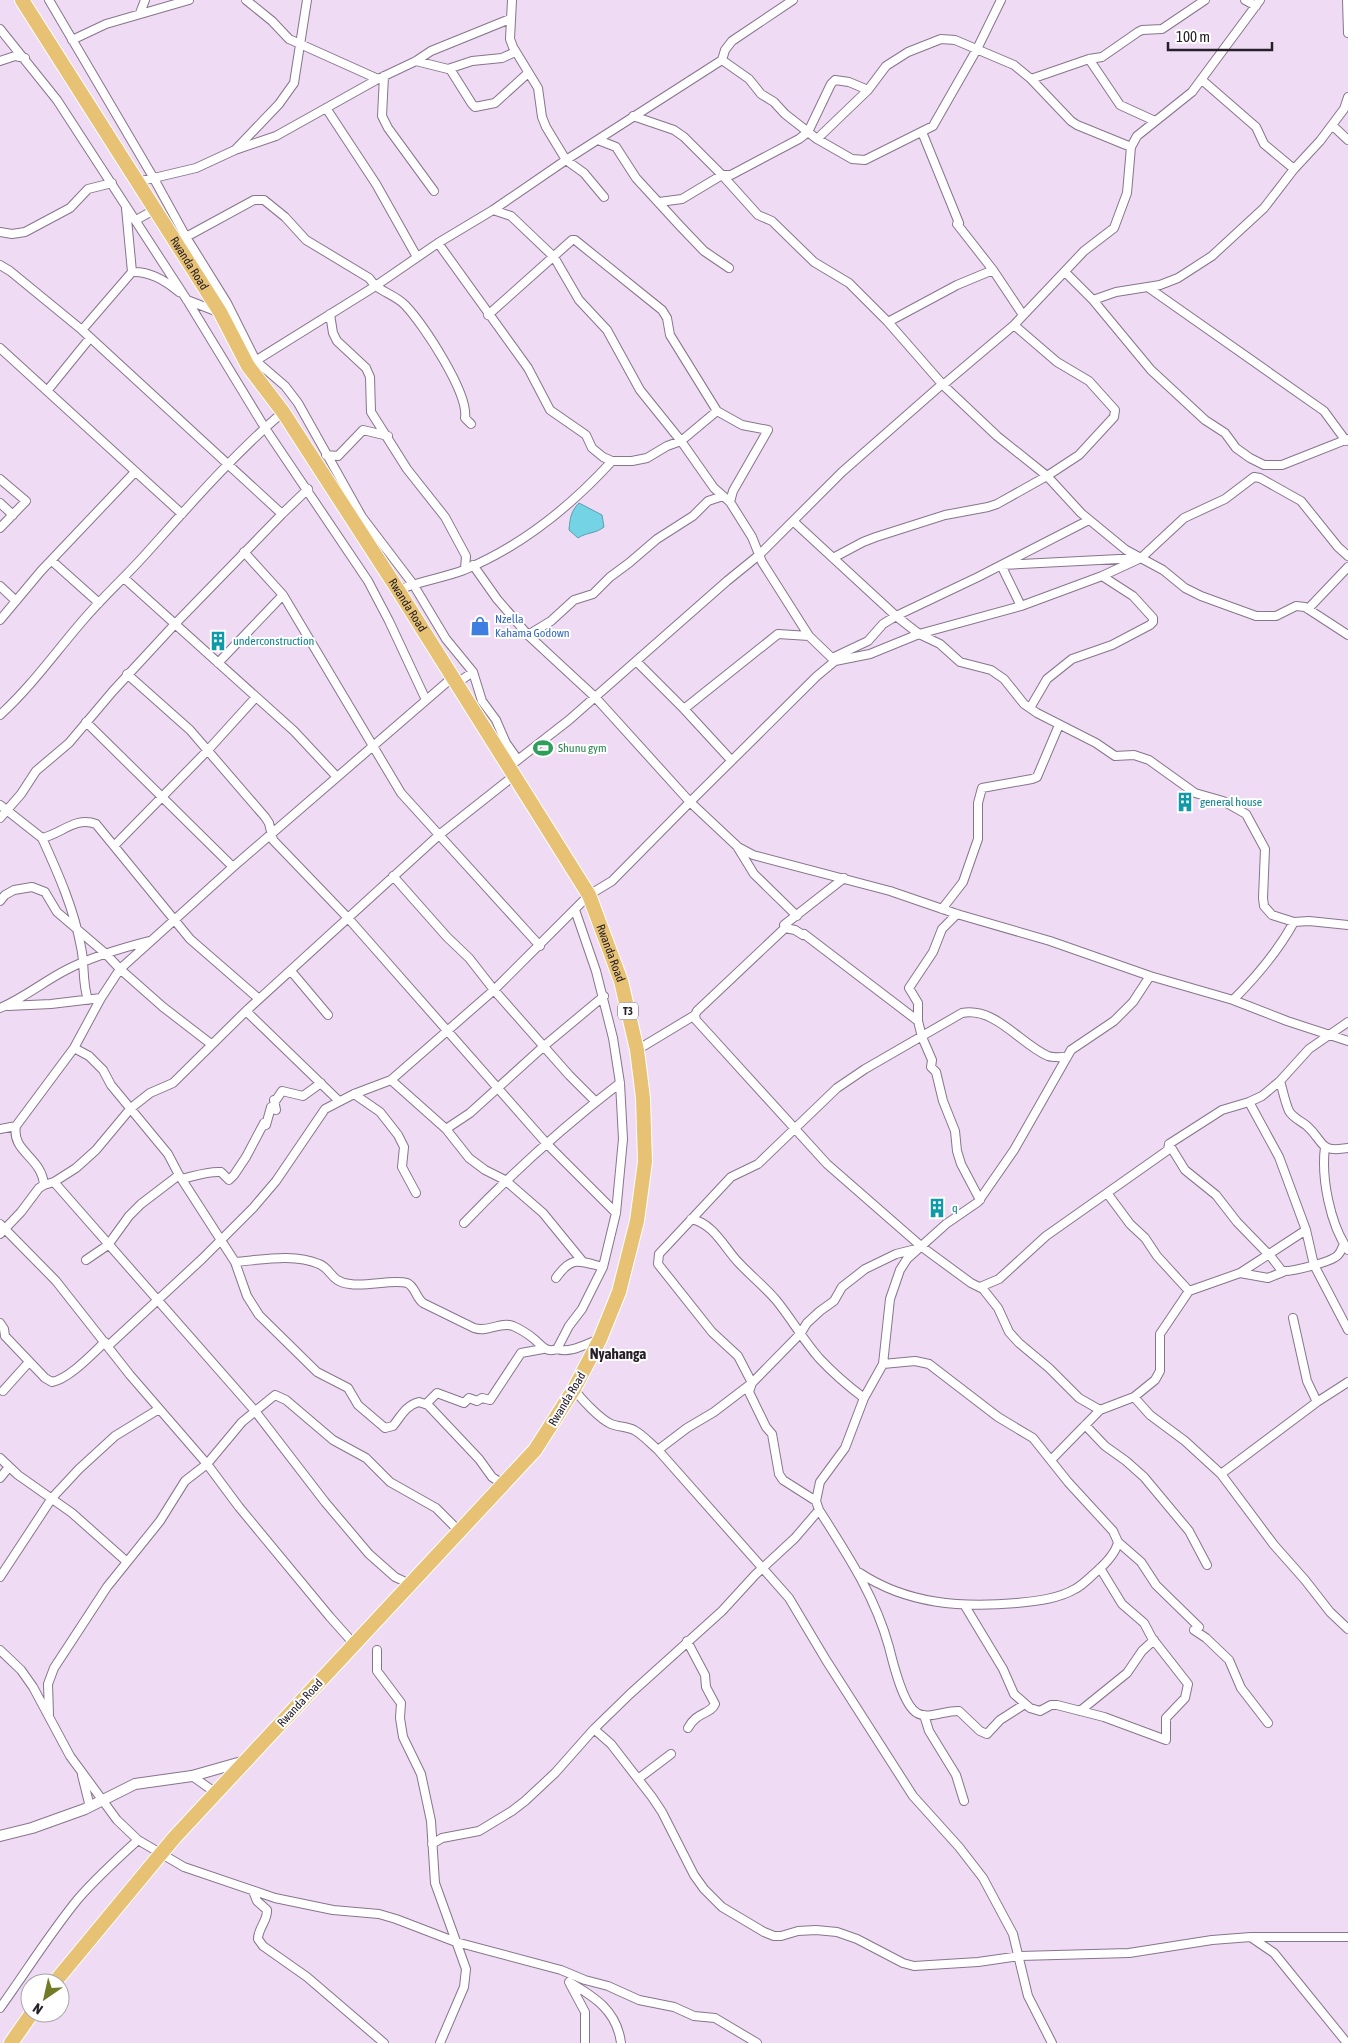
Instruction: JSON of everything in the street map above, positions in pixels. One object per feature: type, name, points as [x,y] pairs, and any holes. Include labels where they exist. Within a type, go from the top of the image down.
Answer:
[{"type":"highway","name":"Rwanda Road","points":[[22,0],[454,680],[514,767],[589,896],[621,981],[637,1050],[643,1098],[645,1162],[642,1190],[629,1256],[619,1292],[600,1339],[574,1389],[535,1450],[216,1793],[161,1854],[62,1973]]},
{"type":"highway","points":[[11,2043],[25,2023]]},
{"type":"street","points":[[49,0],[186,237],[227,303],[252,363],[292,394],[362,517],[413,584],[446,639],[473,672],[478,694],[496,720],[514,767]]},
{"type":"street","points":[[140,13],[145,0]]},
{"type":"street","points":[[72,40],[106,24],[188,0]]},
{"type":"street","points":[[246,0],[272,21],[285,36],[300,45],[381,77]]},
{"type":"street","points":[[235,150],[290,90],[294,83],[307,0]]},
{"type":"street","points":[[512,0],[510,39],[515,52],[539,92],[542,117],[546,127],[566,160],[584,172],[604,197]]},
{"type":"street","points":[[776,0],[779,10]]},
{"type":"street","points":[[252,363],[374,287],[438,243],[494,210],[566,160],[722,60],[725,50],[732,41],[793,0]]},
{"type":"street","points":[[722,60],[748,79],[761,94],[774,102],[817,139],[852,159],[860,160],[874,156],[933,126],[977,49],[1001,0]]},
{"type":"street","points":[[1031,79],[1089,59],[1102,57],[1142,30],[1162,29],[1205,0]]},
{"type":"street","points":[[354,1644],[239,1507],[207,1464],[159,1409],[56,1281],[2,1229],[44,1185],[54,1182],[76,1168],[96,1150],[131,1108],[150,1093],[173,1083],[246,1011],[393,876],[514,767],[759,554],[842,472],[940,386],[1014,325],[1084,251],[1114,228],[1127,193],[1131,146],[1137,136],[1185,98],[1202,80],[1258,3],[1245,0]]},
{"type":"street","points":[[1347,0],[1348,33]]},
{"type":"street","points":[[137,182],[196,168],[235,150],[276,136],[381,77],[441,47],[510,19]]},
{"type":"street","points":[[0,29],[57,100],[126,204],[265,428],[308,490],[379,601],[426,700]]},
{"type":"street","points":[[817,139],[868,90],[886,66],[908,52],[935,40],[955,40],[1014,65],[1031,79],[1070,121],[1131,146]]},
{"type":"street","points":[[416,61],[450,68],[472,61],[502,58],[515,52]]},
{"type":"street","points":[[0,61],[10,57],[25,58]]},
{"type":"street","points":[[1089,59],[1120,105],[1155,122]]},
{"type":"street","points":[[450,68],[475,107],[495,103],[528,73]]},
{"type":"street","points":[[381,77],[382,116],[388,128],[434,191]]},
{"type":"street","points":[[658,202],[682,199],[722,175],[731,175],[792,144],[808,132],[831,84],[835,80],[850,82],[868,90]]},
{"type":"street","points":[[1202,80],[1256,127],[1264,144],[1294,169]]},
{"type":"street","points":[[1094,300],[1116,292],[1149,288],[1178,278],[1212,256],[1260,212],[1294,169],[1320,142],[1344,109],[1348,97]]},
{"type":"street","points":[[326,108],[376,184],[417,257]]},
{"type":"street","points":[[633,116],[677,132],[722,175],[758,215],[772,221],[814,262],[849,283],[888,322],[943,385],[998,436],[1047,476],[1058,490],[1089,520],[1126,550],[1166,572],[1185,588],[1201,596],[1256,616],[1276,616],[1296,606],[1308,609],[1348,635]]},
{"type":"street","points":[[1332,125],[1348,140]]},
{"type":"street","points":[[922,132],[959,223],[957,224],[993,270],[1023,315]]},
{"type":"street","points":[[598,140],[616,147],[636,178],[658,202],[704,251],[729,268]]},
{"type":"street","points":[[0,232],[12,234],[25,232],[70,208],[88,190],[112,183]]},
{"type":"street","points":[[186,237],[254,200],[261,199],[285,216],[306,240],[369,278],[374,287],[393,295],[405,306],[428,336],[452,376],[466,408],[465,418],[471,424]]},
{"type":"street","points":[[82,330],[132,272],[126,204]]},
{"type":"street","points":[[136,220],[154,210]]},
{"type":"street","points":[[494,210],[511,216],[554,257],[579,300],[607,330],[640,390],[681,441],[714,488],[730,502],[752,537],[769,574],[809,636],[834,659]]},
{"type":"street","points":[[488,315],[572,240],[575,240],[662,310],[667,318],[670,335],[717,411],[742,425],[768,430],[733,490],[730,502]]},
{"type":"street","points":[[438,243],[528,368],[550,410],[586,435],[592,448],[612,461],[632,461],[647,458],[667,446],[681,441],[717,411]]},
{"type":"street","points":[[0,265],[10,271],[82,330],[282,514]]},
{"type":"street","points":[[888,322],[956,285],[993,270]]},
{"type":"street","points":[[132,272],[159,277],[168,282],[187,300],[220,312]]},
{"type":"street","points":[[1065,272],[1094,300],[1151,370],[1205,420],[1225,433],[1236,448],[1250,458],[1264,465],[1282,465],[1347,440],[1324,411],[1149,288]]},
{"type":"street","points":[[330,314],[333,334],[338,343],[368,373],[372,382],[371,412],[388,436],[407,469],[442,511],[466,556],[465,569]]},
{"type":"street","points":[[833,558],[876,537],[945,516],[993,506],[1047,476],[1085,449],[1114,417],[1115,412],[1088,381],[1057,362],[1014,325]]},
{"type":"street","points":[[47,390],[90,338]]},
{"type":"street","points":[[0,349],[182,514]]},
{"type":"street","points":[[0,715],[22,693],[99,603],[182,514],[228,465],[283,412]]},
{"type":"street","points":[[326,455],[338,456],[363,430],[388,436]]},
{"type":"street","points":[[398,590],[465,569],[525,540],[549,522],[612,461]]},
{"type":"street","points":[[0,620],[134,472]]},
{"type":"street","points":[[834,659],[870,654],[919,634],[1021,606],[1102,576],[1141,558],[1184,518],[1225,499],[1250,479],[1257,477],[1302,501],[1338,547],[1348,556]]},
{"type":"street","points":[[0,479],[26,501],[0,528]]},
{"type":"street","points":[[0,818],[7,812],[36,771],[69,743],[127,674],[244,552],[308,490]]},
{"type":"street","points":[[528,635],[551,621],[574,600],[593,594],[610,577],[657,539],[693,516],[710,499],[723,496]]},
{"type":"street","points":[[0,503],[13,515]]},
{"type":"street","points":[[0,1324],[4,1329],[5,1336],[48,1380],[56,1381],[84,1362],[158,1300],[221,1240],[276,1182],[325,1109],[354,1094],[391,1080],[494,990],[589,896],[612,881],[834,659],[868,641],[883,624],[896,616],[1089,520]]},
{"type":"street","points":[[793,521],[896,616],[919,634],[936,641],[960,662],[991,670],[1004,679],[1024,704],[1030,708],[1096,743],[1115,756],[1134,755],[1149,760],[1195,793],[1223,801],[1246,814],[1265,850],[1262,889],[1264,906],[1276,917],[1294,922],[1309,921],[1348,925]]},
{"type":"street","points":[[244,552],[283,595],[401,792],[540,946]]},
{"type":"street","points":[[1001,565],[1141,558]]},
{"type":"street","points":[[52,561],[99,603]]},
{"type":"street","points":[[473,565],[497,599],[528,635],[595,698],[690,802],[738,847],[753,855],[890,891],[957,914],[1050,941],[1150,976],[1233,1000],[1328,1036],[1348,1041]]},
{"type":"street","points":[[1001,565],[1021,606]]},
{"type":"street","points":[[1308,609],[1348,567]]},
{"type":"street","points":[[1030,708],[1047,678],[1072,659],[1112,645],[1153,622],[1153,618],[1133,596],[1102,576]]},
{"type":"street","points":[[124,578],[294,731],[337,777]]},
{"type":"street","points":[[0,586],[16,601]]},
{"type":"street","points":[[218,663],[283,595]]},
{"type":"street","points":[[684,709],[778,634],[809,636]]},
{"type":"street","points":[[637,662],[731,760]]},
{"type":"street","points":[[44,1185],[41,1170],[23,1150],[16,1138],[16,1126],[74,1048],[101,998],[120,969],[233,867],[426,700],[454,680],[473,672]]},
{"type":"street","points":[[127,674],[167,708],[208,750],[269,823],[273,840],[348,918],[547,1144],[616,1214]]},
{"type":"street","points":[[114,846],[208,750],[256,697]]},
{"type":"street","points":[[86,722],[233,867]]},
{"type":"street","points":[[942,909],[963,882],[978,839],[978,802],[982,788],[1035,778],[1039,774],[1059,724]]},
{"type":"street","points":[[0,805],[42,838],[56,870],[82,949],[83,981],[88,1000]]},
{"type":"street","points":[[42,838],[54,835],[80,822],[90,822],[100,828],[190,939],[259,1000]]},
{"type":"street","points":[[738,847],[754,874],[797,916]]},
{"type":"street","points":[[393,876],[447,937],[469,958],[494,990],[596,1102]]},
{"type":"street","points":[[637,1050],[695,1016],[697,1011],[785,928],[784,925],[844,878]]},
{"type":"street","points":[[0,901],[5,895],[14,890],[32,887],[46,892],[57,912],[163,1007],[211,1044]]},
{"type":"street","points":[[557,1348],[589,1296],[603,1267],[616,1214],[623,1139],[620,1083],[613,1038],[604,996],[575,910]]},
{"type":"street","points":[[957,914],[942,929],[933,952],[909,988],[918,1003],[918,1020],[922,1037],[932,1060],[931,1066],[936,1072],[943,1101],[955,1131],[957,1151],[961,1164],[980,1200]]},
{"type":"street","points":[[1233,1000],[1257,976],[1281,945],[1294,922]]},
{"type":"street","points":[[785,928],[795,930],[803,936],[804,934],[918,1020]]},
{"type":"street","points":[[3,1007],[82,962],[151,940]]},
{"type":"street","points":[[291,971],[328,1015]]},
{"type":"street","points":[[1025,1704],[1000,1720],[987,1734],[980,1731],[958,1711],[924,1715],[913,1710],[906,1698],[892,1660],[883,1626],[858,1572],[819,1510],[816,1501],[820,1482],[845,1448],[864,1398],[883,1364],[892,1291],[904,1264],[946,1224],[980,1200],[1014,1150],[1070,1050],[1114,1021],[1133,1002],[1150,976]]},
{"type":"street","points":[[446,1129],[464,1118],[544,1046],[604,996]]},
{"type":"street","points":[[3,1007],[101,998]]},
{"type":"street","points":[[246,1011],[340,1101]]},
{"type":"street","points":[[816,1501],[783,1480],[779,1474],[772,1434],[766,1427],[749,1392],[752,1383],[738,1356],[712,1332],[658,1264],[659,1254],[731,1177],[758,1164],[836,1088],[962,1013],[972,1012],[999,1022],[1048,1056],[1067,1057]]},
{"type":"street","points":[[695,1016],[699,1024],[827,1164],[922,1247],[971,1283],[980,1287],[998,1308],[1009,1332],[1019,1343],[1049,1368],[1079,1398],[1100,1410]]},
{"type":"street","points":[[1168,1144],[1222,1110],[1262,1096],[1280,1081],[1306,1053],[1348,1022]]},
{"type":"street","points":[[74,1048],[89,1056],[103,1070],[111,1085],[168,1154],[235,1262],[247,1296],[259,1315],[317,1372],[348,1388],[358,1404],[385,1428],[393,1426],[402,1411],[414,1403],[426,1404],[479,1459],[492,1477],[504,1485]]},
{"type":"street","points":[[391,1080],[446,1129],[469,1158],[485,1170],[505,1180],[550,1221],[583,1262]]},
{"type":"street","points":[[1280,1081],[1291,1114],[1309,1128],[1325,1147],[1332,1150],[1348,1148]]},
{"type":"street","points":[[86,1260],[108,1245],[129,1216],[141,1204],[181,1177],[221,1172],[228,1180],[234,1175],[246,1157],[264,1123],[266,1125],[271,1108],[276,1110],[274,1100],[282,1091],[303,1096],[321,1083]]},
{"type":"street","points":[[464,1223],[505,1180],[620,1083]]},
{"type":"street","points":[[354,1094],[380,1112],[398,1135],[404,1147],[402,1167],[416,1193]]},
{"type":"street","points":[[1249,1102],[1279,1158],[1306,1230],[1314,1265],[1348,1330]]},
{"type":"street","points":[[0,1129],[16,1126]]},
{"type":"street","points":[[980,1287],[1000,1279],[1041,1241],[1168,1150],[1168,1144]]},
{"type":"street","points":[[1168,1144],[1185,1170],[1216,1195],[1237,1222],[1283,1272]]},
{"type":"street","points":[[1240,1273],[1268,1278],[1336,1257],[1346,1247],[1330,1207],[1324,1158],[1325,1147]]},
{"type":"street","points":[[54,1182],[255,1410],[325,1502],[368,1554],[395,1577],[410,1584]]},
{"type":"street","points":[[1107,1193],[1130,1224],[1145,1238],[1156,1256],[1189,1291]]},
{"type":"street","points":[[691,1219],[706,1224],[739,1263],[754,1275],[777,1301],[800,1334],[843,1383],[864,1398]]},
{"type":"street","points":[[1051,1460],[1100,1410],[1134,1397],[1148,1387],[1158,1375],[1160,1371],[1160,1334],[1189,1291],[1240,1273],[1306,1230]]},
{"type":"street","points":[[658,1450],[687,1428],[714,1412],[752,1383],[800,1334],[807,1323],[834,1301],[842,1287],[865,1269],[896,1254],[922,1247]]},
{"type":"street","points":[[235,1262],[303,1260],[319,1264],[333,1278],[344,1283],[362,1285],[405,1283],[412,1287],[419,1300],[423,1303],[474,1328],[483,1329],[499,1324],[509,1325],[535,1340],[543,1349]]},
{"type":"street","points":[[556,1278],[568,1263],[583,1262],[603,1267]]},
{"type":"street","points":[[1293,1318],[1307,1381],[1317,1402]]},
{"type":"street","points":[[426,1404],[437,1393],[464,1403],[469,1398],[477,1401],[482,1398],[490,1400],[521,1353],[557,1348],[565,1351],[600,1339]]},
{"type":"street","points":[[883,1364],[915,1361],[928,1364],[998,1417],[1029,1434],[1068,1482],[1113,1531],[1118,1542],[1141,1562],[1156,1585],[1199,1627],[1194,1630],[1206,1638],[1229,1660],[1241,1688],[1268,1723]]},
{"type":"street","points":[[3,1390],[29,1362]]},
{"type":"street","points":[[1221,1474],[1317,1402],[1348,1382]]},
{"type":"street","points":[[574,1389],[605,1420],[614,1425],[623,1426],[635,1431],[658,1450],[788,1598],[913,1796],[983,1878],[1013,1934],[1020,1956],[1028,1996],[1052,2043]]},
{"type":"street","points":[[50,1722],[48,1684],[54,1668],[84,1619],[126,1561],[160,1521],[185,1481],[207,1464],[234,1430],[255,1410],[275,1395],[280,1396],[333,1440],[366,1458],[390,1482],[436,1508],[459,1531]]},
{"type":"street","points":[[1134,1397],[1150,1415],[1186,1441],[1221,1474],[1274,1545],[1330,1612],[1348,1629]]},
{"type":"street","points":[[0,1577],[52,1498],[91,1457],[115,1436],[159,1409]]},
{"type":"street","points":[[1085,1425],[1105,1446],[1144,1477],[1189,1531],[1207,1565]]},
{"type":"street","points":[[0,1458],[9,1467],[52,1498],[126,1561]]},
{"type":"street","points":[[0,1478],[9,1467]]},
{"type":"street","points":[[432,1844],[442,1838],[479,1831],[512,1811],[554,1773],[594,1729],[687,1641],[722,1611],[785,1548],[819,1510]]},
{"type":"street","points":[[858,1572],[874,1582],[918,1599],[965,1606],[987,1606],[1038,1600],[1062,1595],[1077,1588],[1100,1568],[1115,1550],[1118,1542]]},
{"type":"street","points":[[965,1606],[1003,1669],[1014,1694],[1025,1704],[1036,1711],[1057,1705],[1080,1712],[1104,1716],[1166,1740],[1166,1718],[1185,1698],[1188,1687],[1186,1680],[1154,1640],[1144,1623],[1122,1604],[1100,1568]]},
{"type":"street","points":[[1080,1712],[1127,1673],[1142,1651],[1154,1640]]},
{"type":"street","points":[[687,1641],[705,1675],[707,1690],[715,1704],[711,1710],[695,1718],[688,1728]]},
{"type":"street","points":[[0,1650],[21,1670],[33,1687],[50,1722],[82,1773],[104,1800],[117,1820],[138,1840],[184,1867],[253,1891],[301,1904],[333,1910],[379,1914],[396,1919],[456,1942],[561,1970],[585,1980],[608,1986],[639,2000],[674,2007],[694,2016],[715,2018],[757,2043]]},
{"type":"street","points":[[377,1650],[377,1671],[401,1703],[403,1737],[421,1774],[431,1821],[435,1883],[464,1962],[466,1979],[440,2043]]},
{"type":"street","points":[[924,1715],[929,1731],[956,1775],[964,1801]]},
{"type":"street","points":[[594,1729],[611,1744],[662,1812],[694,1875],[704,1889],[722,1908],[764,1932],[781,1936],[798,1931],[837,1932],[914,1966],[978,1962],[1020,1956],[1129,1953],[1212,1940],[1251,1937],[1348,1938]]},
{"type":"street","points":[[638,1779],[670,1754]]},
{"type":"street","points":[[0,1836],[40,1825],[90,1807],[143,1782],[192,1776],[246,1761]]},
{"type":"street","points":[[82,1773],[90,1807]]},
{"type":"street","points":[[192,1776],[216,1793]]},
{"type":"street","points":[[0,2008],[79,1898],[98,1877],[138,1840]]},
{"type":"street","points":[[253,1891],[256,1902],[267,1910],[268,1914],[258,1931],[258,1939],[268,1949],[307,1976],[384,2043]]},
{"type":"street","points":[[1251,1937],[1274,1953],[1347,2043]]},
{"type":"street","points":[[561,1970],[586,2012],[585,2043]]},
{"type":"street","points":[[569,1982],[593,1996],[609,2011],[619,2030],[622,2043]]},
{"type":"water","points":[[579,503],[602,515],[604,527],[578,538],[569,530],[571,515]]},
{"type":"place","name":"Nzella Kahama Godown","points":[[480,626]]},
{"type":"place","name":"underconstruction","points":[[218,641]]},
{"type":"place","name":"Shunu gym","points":[[543,748]]},
{"type":"place","name":"general house","points":[[1185,802]]},
{"type":"place","name":"q","points":[[937,1208]]},
{"type":"district","name":"Nyahanga","points":[[618,1353]]}]
